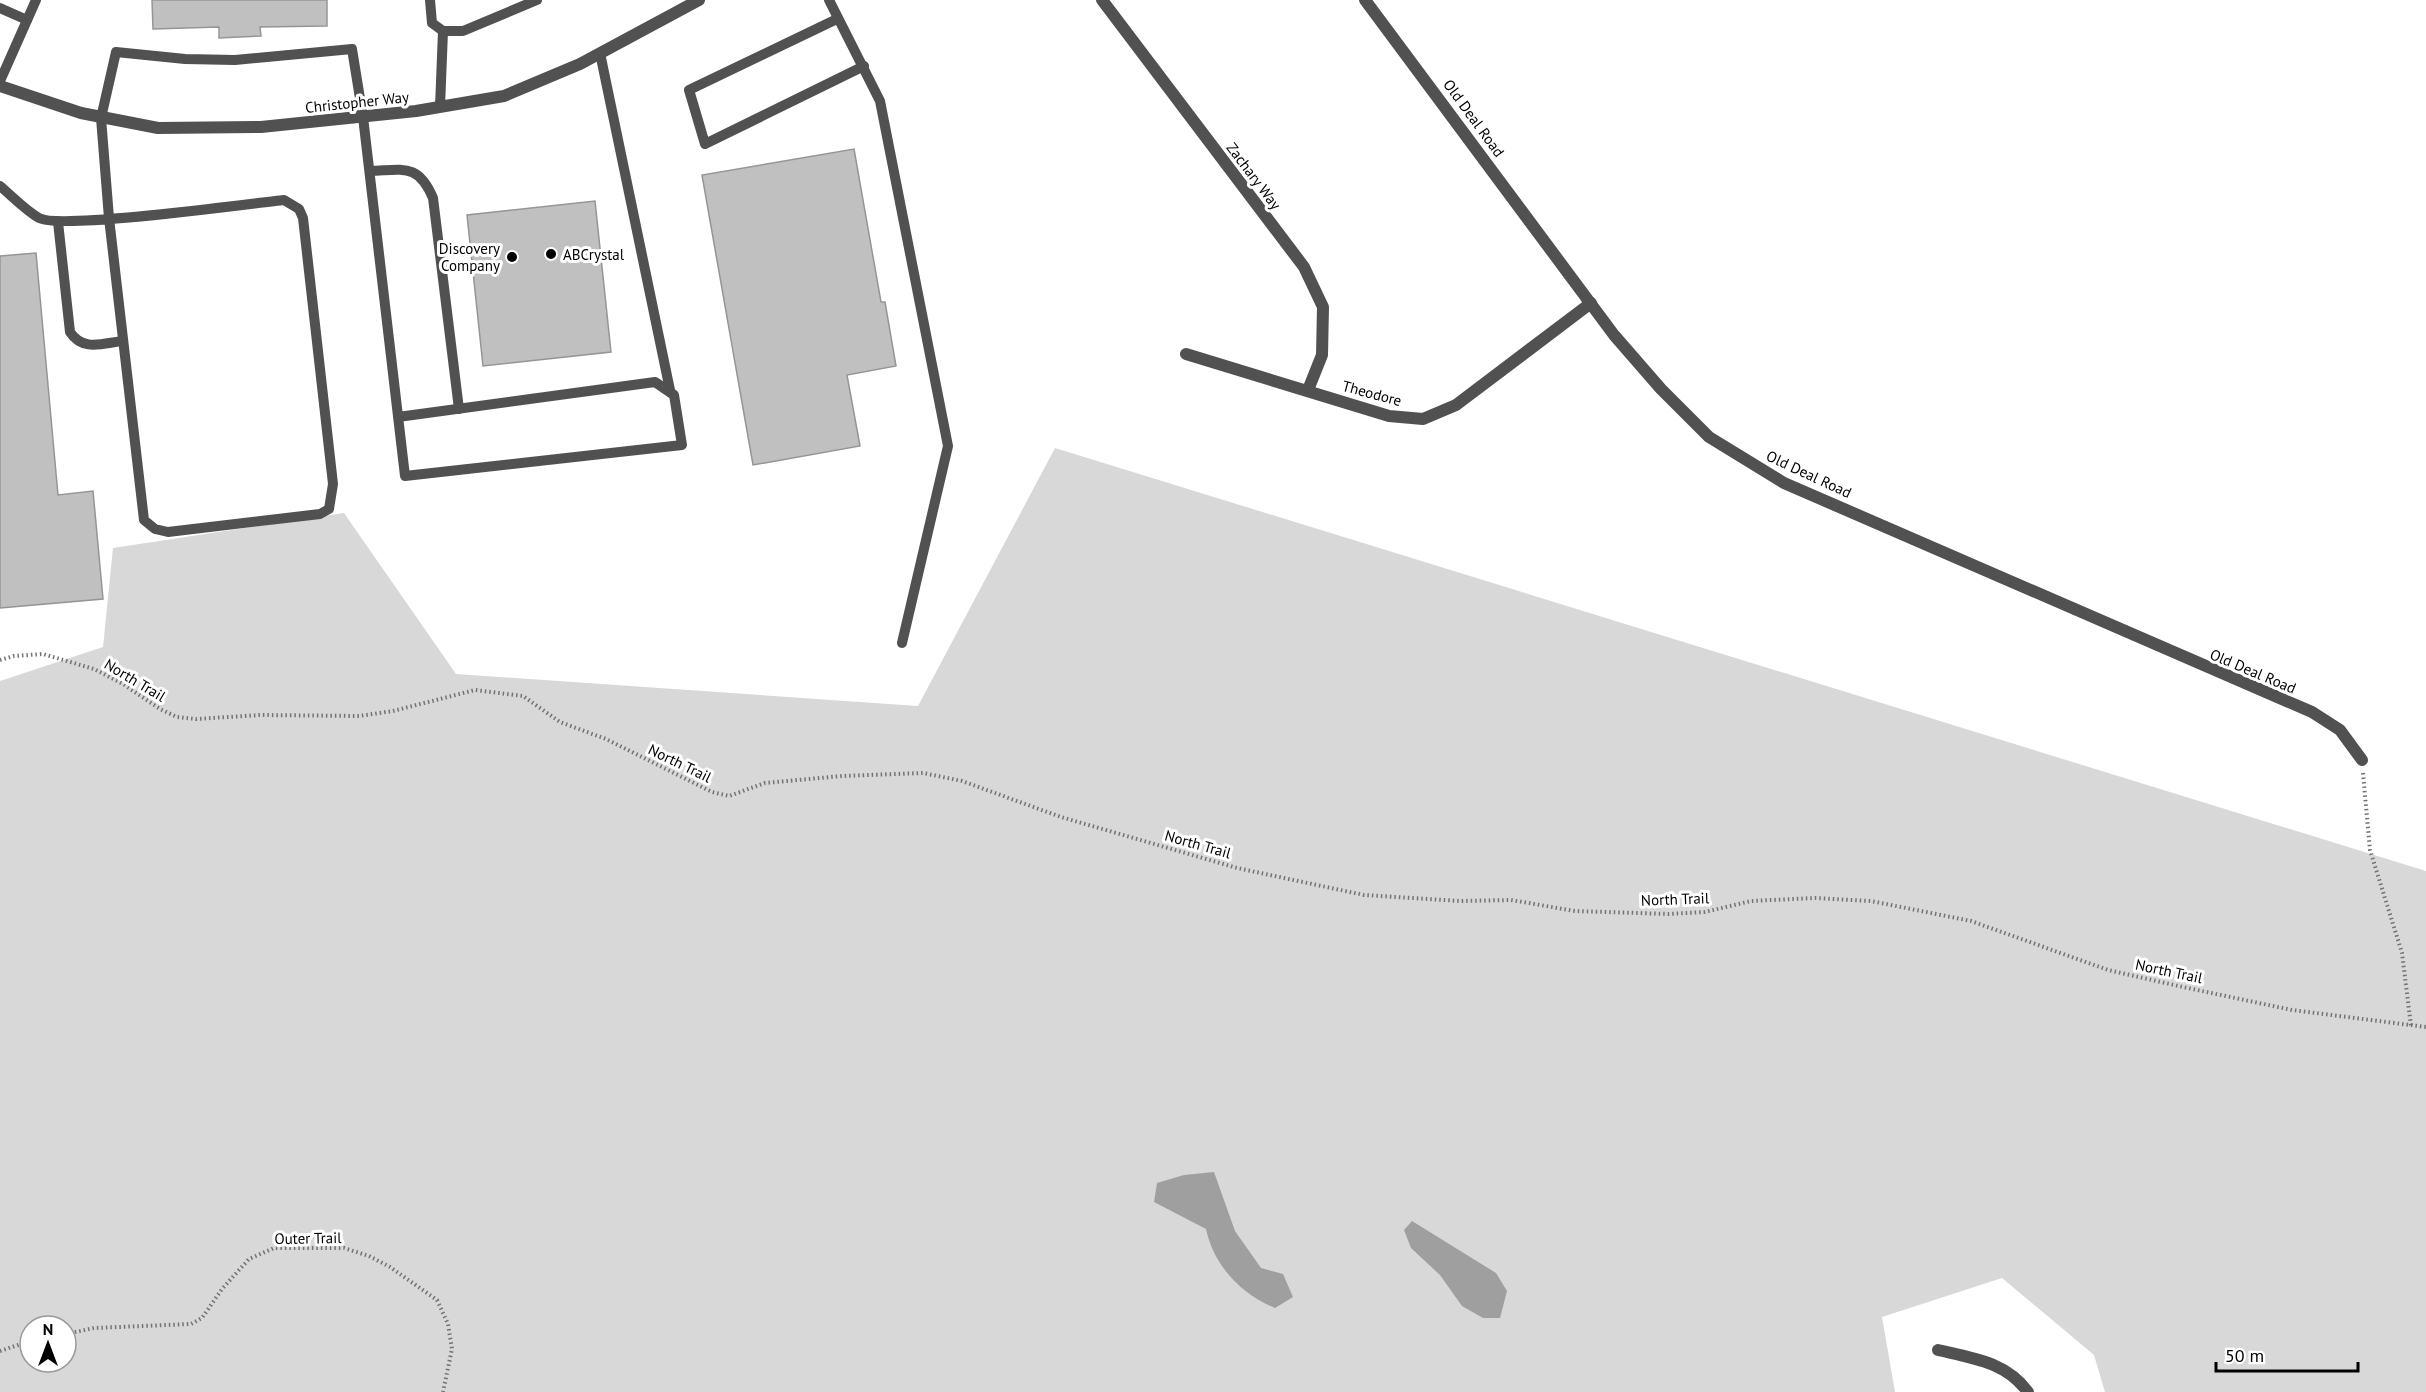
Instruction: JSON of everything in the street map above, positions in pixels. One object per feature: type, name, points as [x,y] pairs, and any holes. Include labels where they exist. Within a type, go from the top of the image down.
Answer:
[{"type":"street","name":"Christopher Way","points":[[0,86],[42,102],[101,118],[158,128],[261,127],[363,117],[504,96],[600,53],[699,0]]},
{"type":"street","name":"Zachary Way","points":[[1102,0],[1304,267],[1323,307],[1322,356],[1308,390]]},
{"type":"street","name":"Old Deal Road","points":[[1365,0],[1614,335],[1661,389],[1709,437],[1784,483],[2312,712],[2340,730],[2362,760]]},
{"type":"street","name":"Theodore","points":[[1186,354],[1389,416],[1423,418],[1456,405],[1591,303]]},
{"type":"street","points":[[1938,1350],[2005,1369],[2019,1379],[2028,1392]]},
{"type":"lane","points":[[0,81],[36,0]]},
{"type":"lane","points":[[430,0],[432,23],[443,31],[463,31],[537,0]]},
{"type":"lane","points":[[829,0],[880,101],[948,446],[902,643]]},
{"type":"lane","points":[[0,8],[27,20]]},
{"type":"lane","points":[[837,19],[689,90],[705,144],[864,66]]},
{"type":"lane","points":[[440,107],[443,31]]},
{"type":"lane","points":[[0,186],[40,219],[58,222],[109,218],[285,200],[299,209],[303,218],[333,484],[329,509],[320,514],[168,532],[155,528],[144,520],[109,218],[101,118],[116,52],[185,59],[235,60],[352,49],[370,171],[398,417],[405,476],[682,445],[674,395],[670,390],[655,382],[398,417]]},
{"type":"lane","points":[[600,53],[670,390]]},
{"type":"lane","points":[[370,171],[398,170],[415,173],[424,179],[433,198],[459,409]]},
{"type":"lane","points":[[58,222],[70,332],[76,341],[84,346],[123,341]]},
{"type":"path","name":"North Trail","points":[[0,660],[14,656],[43,654],[94,669],[123,684],[160,709],[177,717],[196,719],[260,715],[359,716],[393,711],[475,690],[523,696],[560,722],[606,739],[712,792],[729,796],[765,783],[842,776],[923,774],[962,781],[1062,817],[1238,868],[1364,895],[1460,901],[1511,900],[1575,911],[1669,914],[1705,912],[1751,901],[1815,898],[1871,901],[1971,921],[2108,970],[2292,1010],[2426,1027]]},
{"type":"path","points":[[2362,760],[2370,850],[2402,953],[2411,1026]]},
{"type":"path","name":"Outer Trail","points":[[78,1331],[94,1328],[190,1324],[202,1318],[222,1289],[249,1259],[274,1248],[344,1248],[369,1256],[390,1267],[437,1300],[448,1324],[452,1349],[443,1392]]},
{"type":"path","points":[[0,1351],[18,1345]]},
{"type":"shaded area","points":[[1055,448],[2426,871],[2426,1392],[2105,1392],[2094,1355],[2002,1278],[1882,1317],[1895,1392],[0,1392],[0,681],[103,647],[113,548],[344,513],[456,674],[918,706]]},
{"type":"shaded area","points":[[1214,1172],[1235,1231],[1261,1268],[1283,1274],[1293,1297],[1275,1308],[1240,1287],[1222,1267],[1206,1229],[1154,1202],[1157,1183],[1184,1175]]},
{"type":"shaded area","points":[[1412,1221],[1496,1273],[1507,1291],[1500,1318],[1483,1318],[1462,1306],[1440,1275],[1411,1248],[1404,1230]]},
{"type":"building","points":[[152,0],[327,0],[327,26],[260,27],[261,36],[219,38],[219,27],[153,29]]},
{"type":"building","points":[[854,149],[881,302],[885,302],[896,366],[847,375],[860,446],[753,465],[702,175]]},
{"type":"building","points":[[595,201],[611,352],[483,366],[467,215]]},
{"type":"building","points":[[36,253],[58,495],[93,491],[103,599],[0,608],[0,256]]},
{"type":"place","name":"ABCrystal","points":[[551,254]]},
{"type":"place","name":"Discovery Company","points":[[512,257]]}]
